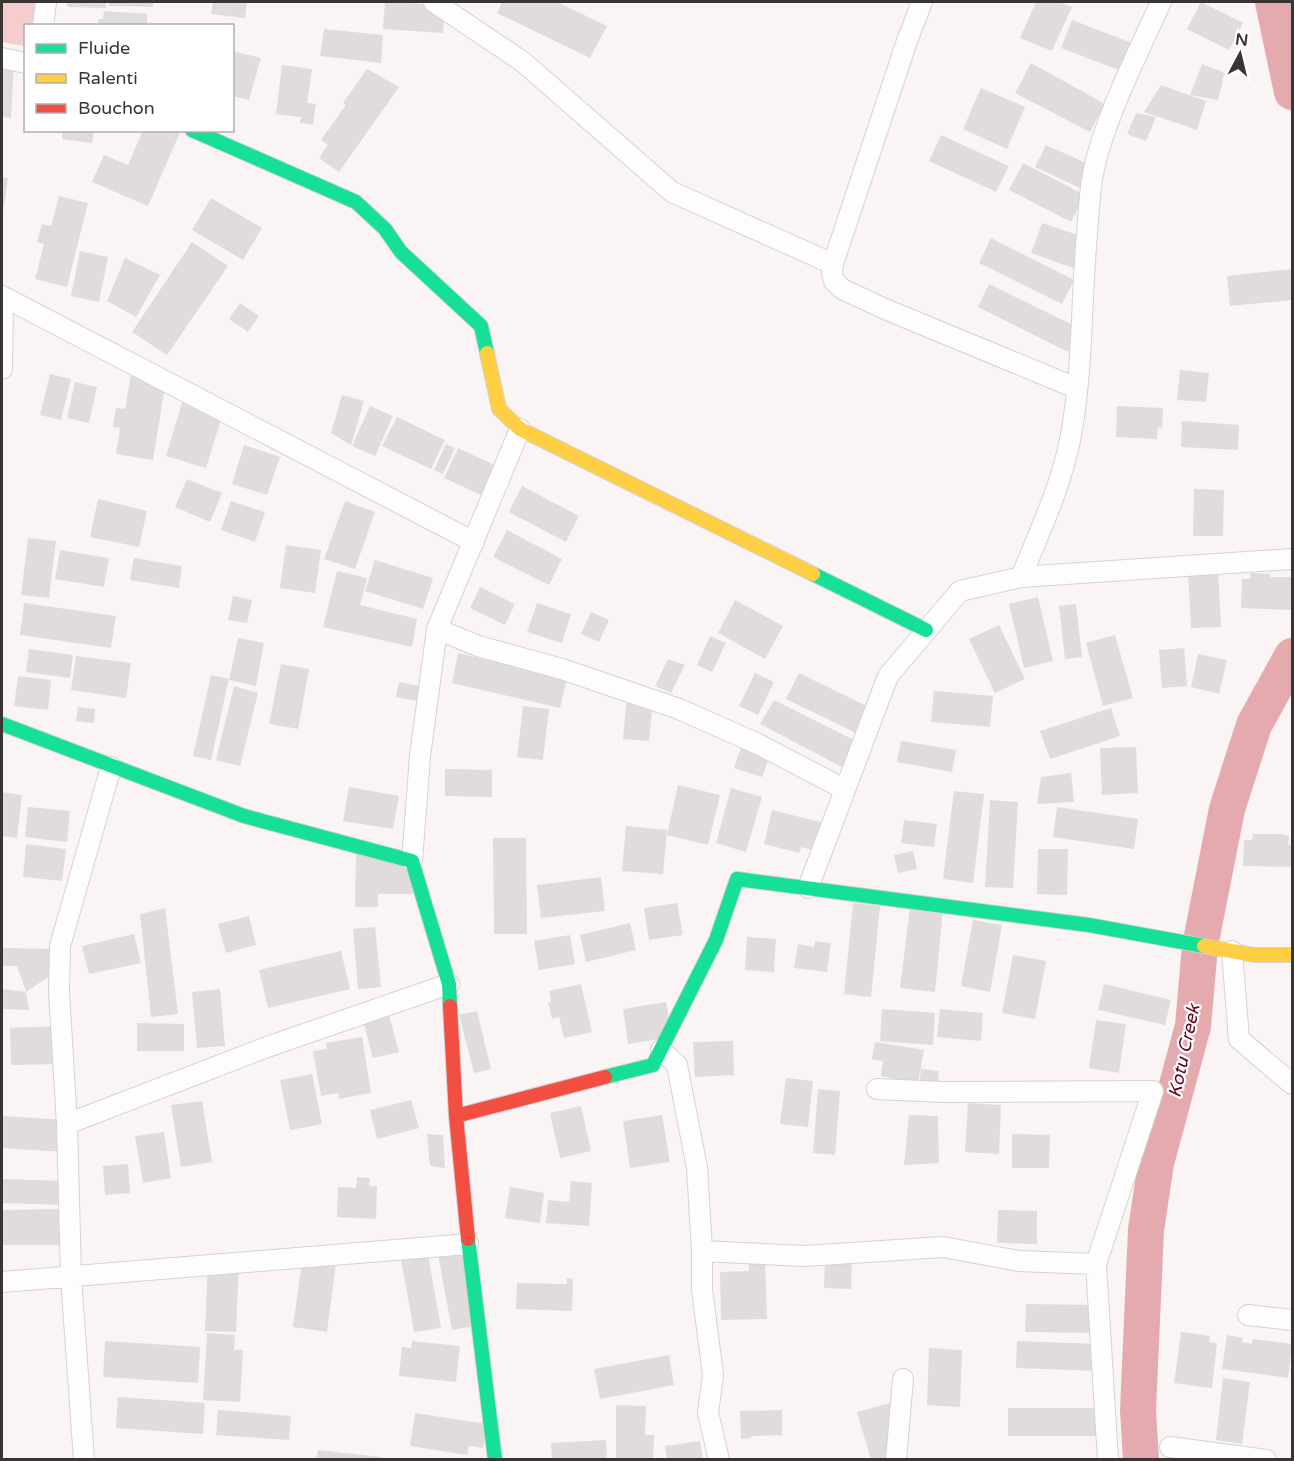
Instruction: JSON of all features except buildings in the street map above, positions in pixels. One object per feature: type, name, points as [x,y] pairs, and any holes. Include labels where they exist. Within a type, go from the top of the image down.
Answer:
[{"type":"street","points":[[44,24],[46,2]]},
{"type":"street","points":[[434,2],[523,62],[672,192],[833,264]]},
{"type":"street","points":[[922,2],[906,41],[833,264],[834,281],[842,289],[885,309],[1076,388]]},
{"type":"street","points":[[1021,577],[1043,525],[1071,434],[1090,195],[1098,154],[1123,86],[1161,2]]},
{"type":"street","points":[[2,58],[24,63]]},
{"type":"street","points":[[197,132],[356,202],[385,229],[401,252],[481,326],[499,409],[520,429],[926,630]]},
{"type":"street","points":[[2,369],[2,297],[474,542]]},
{"type":"street","points":[[495,1460],[468,1244],[456,1116],[449,984],[412,861],[420,756],[437,629],[520,429]]},
{"type":"street","points":[[807,888],[888,676],[960,591],[1021,577],[1293,559]]},
{"type":"street","points":[[437,629],[478,646],[562,669],[679,709],[758,744],[844,789]]},
{"type":"street","points":[[2,724],[111,768],[244,816],[412,861]]},
{"type":"street","points":[[84,1460],[71,1276],[67,1124],[59,992],[60,946],[111,768]]},
{"type":"street","points":[[456,1116],[653,1065],[716,940],[737,879],[1089,925],[1254,955],[1293,955]]},
{"type":"street","points":[[1232,951],[1239,1039],[1293,1084]]},
{"type":"street","points":[[67,1124],[267,1047],[449,984]]},
{"type":"street","points":[[661,1050],[677,1065],[697,1168],[702,1289],[713,1375],[708,1413],[719,1460]]},
{"type":"street","points":[[877,1089],[943,1092],[1153,1091],[1096,1264],[1108,1460]]},
{"type":"street","points":[[2,1282],[468,1244]]},
{"type":"street","points":[[702,1251],[806,1256],[943,1247],[1019,1261],[1096,1264]]},
{"type":"street","points":[[1248,1315],[1293,1320]]},
{"type":"street","points":[[896,1460],[903,1379]]},
{"type":"street","points":[[1170,1447],[1266,1460]]},
{"type":"shaded area","points":[[2,2],[39,2],[38,24],[24,24],[24,46],[2,42]]},
{"type":"waterway","name":"Kotu Creek","points":[[1273,2],[1292,92]]},
{"type":"waterway","name":"Kotu Creek","points":[[1141,1460],[1138,1410],[1146,1230],[1156,1163],[1193,1026],[1200,946],[1227,809],[1254,725],[1292,656]]},
{"type":"traffic: fast","points":[[197,132],[356,202],[385,229],[401,252],[481,326],[487,353]]},
{"type":"traffic: fast","points":[[813,574],[926,630]]},
{"type":"traffic: fast","points":[[2,724],[244,816],[412,861],[449,984],[450,1006]]},
{"type":"traffic: fast","points":[[605,1077],[653,1065],[716,940],[737,879],[1089,925],[1204,946]]},
{"type":"traffic: fast","points":[[468,1239],[495,1460]]},
{"type":"traffic: slow","points":[[487,353],[499,409],[520,429],[813,574]]},
{"type":"traffic: slow","points":[[1204,946],[1254,955],[1292,955]]},
{"type":"traffic: jam","points":[[450,1006],[456,1116],[468,1239]]},
{"type":"traffic: jam","points":[[456,1116],[605,1077]]}]
